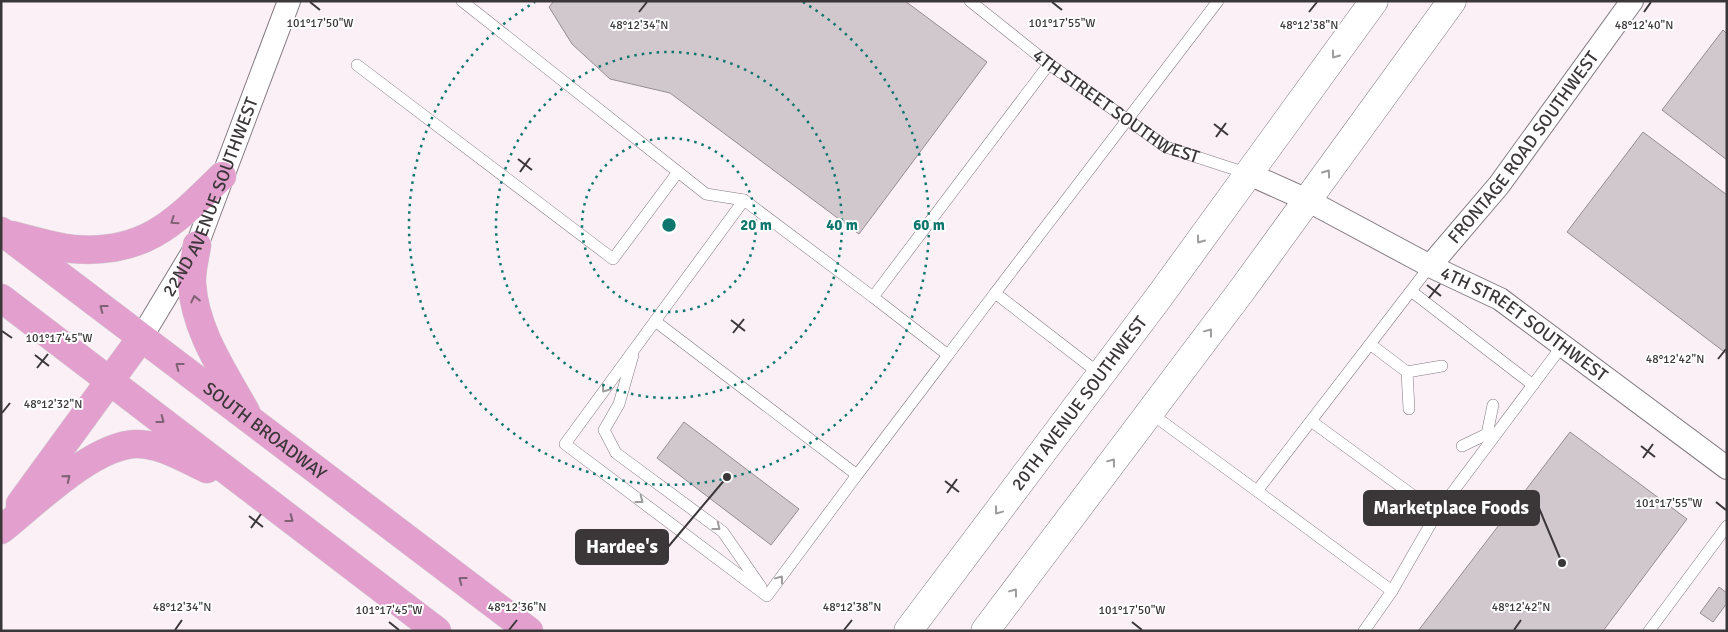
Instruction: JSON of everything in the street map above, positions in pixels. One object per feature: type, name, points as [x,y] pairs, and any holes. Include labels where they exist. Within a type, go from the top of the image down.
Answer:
[{"type":"highway","points":[[3,232],[72,249],[110,248],[146,240],[180,218],[222,176]]},
{"type":"highway","name":"SOUTH BROADWAY","points":[[3,232],[529,631]]},
{"type":"highway","points":[[197,245],[192,283],[208,344],[252,422]]},
{"type":"highway","points":[[1,298],[437,631]]},
{"type":"highway","name":"22ND AVENUE SOUTHWEST","points":[[1,530],[108,380],[142,338]]},
{"type":"highway","points":[[1,530],[94,456],[135,444],[160,447],[252,490]]},
{"type":"street","name":"22ND AVENUE SOUTHWEST","points":[[142,338],[197,245],[289,1]]},
{"type":"street","name":"20TH AVENUE SOUTHWEST","points":[[908,631],[1249,174],[1374,1]]},
{"type":"street","points":[[984,631],[1307,200],[1452,1]]},
{"type":"street","name":"FRONTAGE ROAD SOUTHWEST","points":[[1430,266],[1500,185],[1632,1]]},
{"type":"street","points":[[1249,174],[1307,200]]},
{"type":"street","name":"4TH STREET SOUTHWEST","points":[[1307,200],[1430,266],[1500,299],[1727,468]]},
{"type":"lane","points":[[462,1],[706,194],[744,200],[948,356]]},
{"type":"lane","name":"4TH STREET SOUTHWEST","points":[[970,1],[1049,64],[1166,147],[1249,174]]},
{"type":"lane","points":[[767,596],[1218,1]]},
{"type":"lane","points":[[873,297],[1049,64]]},
{"type":"lane","points":[[357,65],[613,259],[678,172]]},
{"type":"lane","points":[[744,200],[565,444],[767,596]]},
{"type":"lane","points":[[1257,491],[1430,266]]},
{"type":"lane","points":[[1411,291],[1534,384]]},
{"type":"lane","points":[[995,293],[1100,374]]},
{"type":"lane","points":[[654,321],[858,475]]},
{"type":"lane","points":[[1370,344],[1408,372],[1442,366]]},
{"type":"lane","points":[[636,346],[619,404],[604,430],[616,453],[723,532],[767,596]]},
{"type":"lane","points":[[1365,630],[1392,591],[1437,513],[1490,436],[1534,384],[1562,346]]},
{"type":"lane","points":[[1408,372],[1410,409]]},
{"type":"lane","points":[[1490,436],[1493,404]]},
{"type":"lane","points":[[1149,412],[1392,591]]},
{"type":"lane","points":[[1311,421],[1437,513]]},
{"type":"lane","points":[[1462,446],[1490,436]]},
{"type":"lane","points":[[1649,631],[1727,526]]},
{"type":"building","points":[[554,1],[905,1],[987,62],[859,234],[670,93],[610,79],[572,44],[549,7]]},
{"type":"building","points":[[1723,30],[1727,34],[1727,160],[1662,110]]},
{"type":"building","points":[[1643,132],[1727,195],[1727,354],[1567,232]]},
{"type":"building","points":[[684,422],[799,509],[771,545],[657,458]]},
{"type":"building","points":[[1570,432],[1687,519],[1603,631],[1418,631]]},
{"type":"building","points":[[1719,587],[1727,593],[1727,603],[1713,622],[1700,613]]},
{"type":"place","name":"Hardee's","points":[[727,477]]},
{"type":"place","name":"Marketplace Foods","points":[[1562,563]]}]
